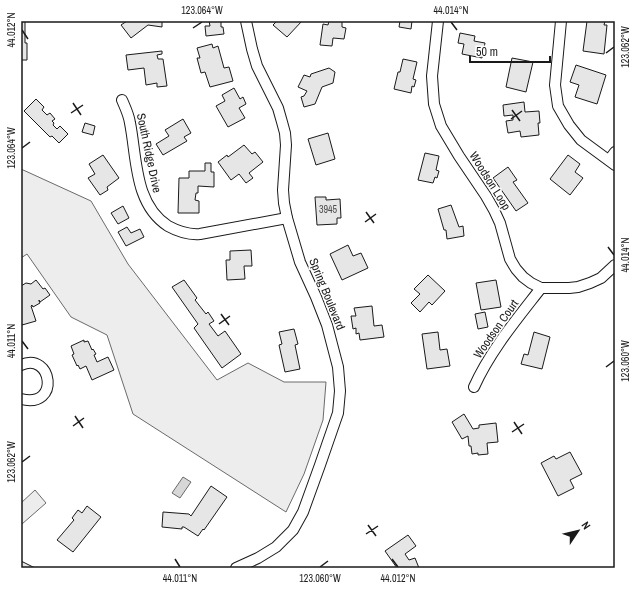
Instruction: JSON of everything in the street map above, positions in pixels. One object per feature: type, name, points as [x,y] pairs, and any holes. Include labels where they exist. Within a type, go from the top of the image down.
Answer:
[{"type":"street","name":"Spring Boulevard","points":[[237,568],[276,548],[293,530],[303,512],[338,414],[340,391],[338,367],[327,325],[300,262],[287,218],[283,190],[285,133],[278,108],[257,66],[246,21]]},
{"type":"street","name":"Woodson Loop","points":[[438,21],[432,76],[434,104],[441,126],[458,156],[494,210],[500,223],[510,259],[516,269],[523,277],[541,288]]},
{"type":"street","points":[[561,21],[555,85],[558,106],[569,125],[582,140],[613,159]]},
{"type":"street","name":"South Ridge Drive","points":[[122,100],[130,122],[141,187],[149,206],[164,223],[180,232],[194,235],[287,218]]},
{"type":"street","points":[[541,288],[578,287],[600,278],[615,265]]},
{"type":"street","name":"Woodson Court","points":[[474,387],[479,376],[501,341],[541,288]]},
{"type":"street","points":[[21,365],[31,362],[39,366],[47,377],[48,386],[44,394],[37,399],[27,401],[21,399]]},
{"type":"shaded area","points":[[21,169],[91,201],[128,264],[217,380],[248,363],[284,382],[326,382],[323,420],[304,474],[286,512],[133,414],[107,335],[71,317],[27,254],[21,258]]},
{"type":"shaded area","points":[[183,477],[191,482],[180,498],[172,493]]},
{"type":"shaded area","points":[[35,490],[46,503],[22,524],[21,503]]},
{"type":"building","points":[[21,21],[25,21],[27,60],[21,60]]},
{"type":"building","points":[[127,21],[162,21],[162,27],[148,25],[131,38],[121,25]]},
{"type":"building","points":[[209,21],[221,21],[221,27],[223,27],[224,34],[206,36],[205,26],[210,26]]},
{"type":"building","points":[[277,21],[302,21],[287,37],[273,25]]},
{"type":"building","points":[[329,21],[342,21],[342,27],[346,28],[344,39],[333,38],[332,46],[320,45],[323,24],[328,25]]},
{"type":"building","points":[[400,21],[412,21],[411,29],[399,27]]},
{"type":"building","points":[[587,21],[605,21],[604,25],[607,25],[604,54],[583,51]]},
{"type":"building","points":[[460,33],[475,36],[474,41],[485,43],[482,58],[462,54],[464,44],[458,43]]},
{"type":"building","points":[[212,44],[213,48],[218,46],[224,68],[229,67],[233,81],[210,87],[205,72],[201,73],[197,58],[200,58],[197,48]]},
{"type":"building","points":[[162,51],[162,54],[157,55],[158,59],[163,59],[167,86],[157,87],[157,83],[146,85],[144,68],[128,70],[126,55]]},
{"type":"building","points":[[512,58],[533,62],[526,92],[506,87]]},
{"type":"building","points":[[403,59],[417,62],[413,79],[416,80],[414,87],[412,86],[411,93],[394,89]]},
{"type":"building","points":[[576,65],[606,75],[597,104],[575,97],[579,85],[570,82]]},
{"type":"building","points":[[329,68],[335,72],[333,83],[322,87],[315,104],[304,107],[301,97],[304,96],[307,91],[298,87],[304,75],[310,77],[311,74]]},
{"type":"building","points":[[234,88],[240,99],[243,97],[246,104],[239,108],[245,118],[228,127],[216,106],[225,101],[222,95]]},
{"type":"building","points":[[36,99],[44,107],[42,110],[47,115],[50,113],[55,119],[52,121],[54,123],[53,125],[57,129],[60,126],[68,134],[59,143],[52,136],[50,137],[24,111]]},
{"type":"building","points":[[524,102],[525,112],[539,111],[539,135],[521,137],[520,131],[508,133],[506,121],[513,120],[513,115],[504,116],[503,105]]},
{"type":"building","points":[[183,119],[191,133],[184,137],[187,141],[163,155],[156,144],[169,136],[165,130]]},
{"type":"building","points":[[85,123],[95,126],[93,135],[82,132]]},
{"type":"building","points":[[328,133],[335,159],[316,165],[308,139]]},
{"type":"building","points":[[244,145],[252,154],[255,152],[263,162],[249,173],[253,178],[246,183],[239,174],[231,180],[218,162],[227,155],[228,157]]},
{"type":"building","points":[[425,153],[439,156],[436,170],[439,171],[437,178],[435,177],[433,183],[418,180]]},
{"type":"building","points":[[103,155],[119,178],[107,187],[108,190],[100,195],[88,178],[95,174],[89,164]]},
{"type":"building","points":[[568,155],[580,164],[575,172],[583,178],[570,195],[550,179]]},
{"type":"building","points":[[205,163],[211,163],[211,172],[214,172],[214,187],[198,186],[198,193],[196,193],[195,200],[199,201],[199,213],[178,213],[179,178],[189,178],[189,171],[205,171]]},
{"type":"building","points":[[508,167],[517,180],[513,182],[528,203],[516,211],[493,178]]},
{"type":"building","points":[[315,197],[326,197],[326,200],[340,199],[341,218],[337,218],[337,224],[317,225]]},
{"type":"building","points":[[451,205],[459,227],[463,226],[464,236],[447,239],[446,230],[444,230],[438,209]]},
{"type":"building","points":[[123,206],[129,218],[118,224],[111,213]]},
{"type":"building","points":[[127,227],[131,233],[140,229],[144,237],[126,246],[118,232]]},
{"type":"building","points":[[348,245],[353,256],[361,253],[368,268],[342,280],[330,254]]},
{"type":"building","points":[[251,250],[252,266],[244,266],[245,279],[227,280],[226,260],[230,260],[230,251]]},
{"type":"building","points":[[428,275],[445,291],[432,305],[429,302],[420,312],[411,303],[420,294],[414,289]]},
{"type":"building","points":[[36,280],[50,295],[40,302],[39,300],[40,303],[33,307],[32,305],[31,306],[36,321],[22,325],[21,286],[26,283],[31,284]]},
{"type":"building","points":[[184,280],[197,298],[195,300],[206,314],[208,312],[214,321],[209,324],[218,336],[225,331],[241,354],[222,368],[194,328],[198,324],[172,287]]},
{"type":"building","points":[[496,280],[501,307],[481,310],[476,283]]},
{"type":"building","points":[[372,306],[374,326],[382,325],[384,337],[360,340],[359,333],[356,334],[356,328],[353,329],[351,316],[356,316],[354,308]]},
{"type":"building","points":[[485,312],[488,327],[478,329],[475,314]]},
{"type":"building","points":[[294,329],[298,344],[295,345],[300,369],[285,372],[279,345],[282,344],[279,332]]},
{"type":"building","points":[[438,332],[440,350],[447,349],[450,366],[427,369],[422,334]]},
{"type":"building","points":[[534,332],[550,337],[542,369],[521,364],[524,354],[528,355]]},
{"type":"building","points":[[84,340],[84,342],[88,341],[92,350],[93,349],[96,354],[94,355],[97,362],[108,357],[114,370],[92,380],[86,366],[80,369],[78,365],[77,366],[72,355],[74,354],[71,346]]},
{"type":"building","points":[[464,414],[473,429],[479,428],[479,425],[496,423],[498,442],[487,443],[488,454],[472,454],[468,436],[462,439],[452,422]]},
{"type":"building","points":[[570,452],[582,474],[570,480],[574,488],[558,496],[541,463],[554,456],[556,459]]},
{"type":"building","points":[[211,486],[227,497],[204,530],[203,529],[198,536],[184,527],[182,527],[182,529],[162,527],[163,512],[189,514],[191,516]]},
{"type":"building","points":[[87,506],[101,517],[73,552],[57,540],[74,520],[72,518],[78,510],[82,513]]},
{"type":"building","points":[[408,535],[416,546],[405,554],[409,560],[415,558],[419,568],[397,568],[385,551]]},
{"type":"building","points":[[21,561],[35,568],[21,568]]}]
